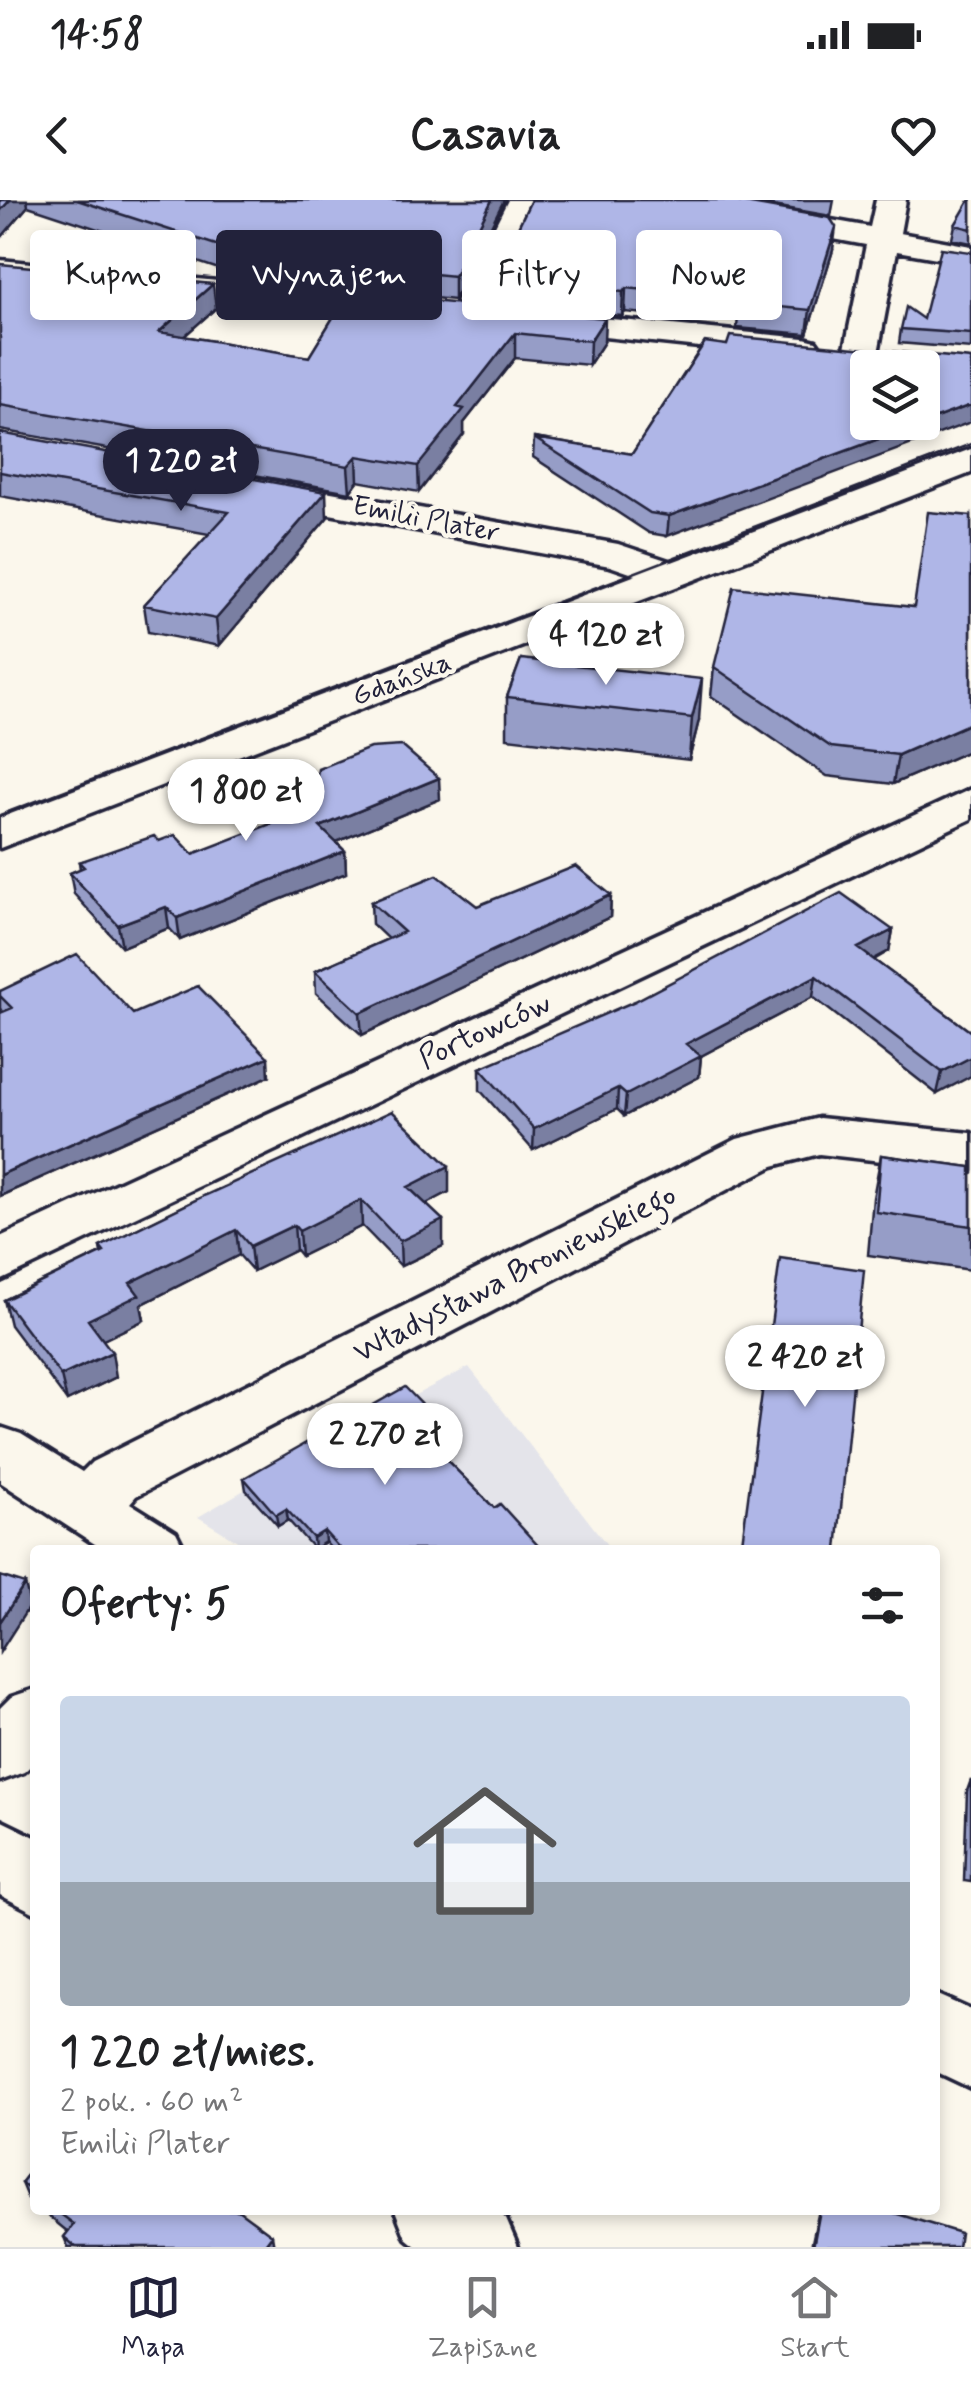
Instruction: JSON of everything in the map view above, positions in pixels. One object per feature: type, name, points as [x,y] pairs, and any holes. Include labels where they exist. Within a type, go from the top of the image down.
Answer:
[{"type":"street","points":[[508,230],[523,200]]},
{"type":"street","points":[[669,200],[971,256]]},
{"type":"street","points":[[861,350],[891,200]]},
{"type":"street","points":[[0,270],[462,315]]},
{"type":"street","points":[[519,320],[850,352]]},
{"type":"street","name":"Gdańska","points":[[0,834],[971,460]]},
{"type":"street","name":"Emilii Plater","points":[[211,481],[618,556],[673,576]]},
{"type":"street","name":"Portowców","points":[[0,1261],[971,802]]},
{"type":"street","name":"Władysława Broniewskiego","points":[[88,1507],[114,1479],[756,1152],[820,1136],[971,1152]]},
{"type":"street","points":[[0,1450],[146,1545]]},
{"type":"street","points":[[0,1752],[30,1723]]},
{"type":"street","points":[[0,1852],[30,1876]]},
{"type":"street","points":[[940,2033],[971,2051]]},
{"type":"street","points":[[440,2215],[478,2247]]},
{"type":"shaded area","points":[[469,1367],[607,1545],[244,1545],[198,1517],[342,1433]]},
{"type":"building","points":[[77,200],[492,200],[477,230],[462,230],[462,260],[454,276],[442,275],[442,230],[216,230],[216,245],[196,239],[196,230],[170,230]]},
{"type":"building","points":[[531,200],[728,200],[830,218],[836,227],[810,310],[782,307],[782,230],[636,230],[636,289],[626,288],[623,292],[616,291],[616,230],[517,230]]},
{"type":"building","points":[[971,201],[971,229],[955,225]]},
{"type":"building","points":[[941,248],[971,252],[971,334],[901,329],[906,307],[923,319]]},
{"type":"building","points":[[0,264],[30,267],[30,320],[172,320],[159,332],[309,357],[332,320],[442,320],[442,302],[462,304],[462,320],[604,320],[590,341],[515,333],[457,407],[464,409],[418,466],[357,456],[348,466],[0,405]]},
{"type":"building","points":[[196,282],[213,284],[196,299]]},
{"type":"building","points":[[730,336],[877,350],[850,350],[850,440],[876,440],[669,516],[650,513],[534,438],[632,454],[705,342],[727,345]]},
{"type":"building","points":[[940,356],[971,359],[971,405],[940,416]]},
{"type":"building","points":[[0,433],[326,492],[216,619],[144,605],[229,512],[0,472]]},
{"type":"building","points":[[928,512],[971,516],[971,723],[898,755],[831,747],[714,667],[734,587],[914,607]]},
{"type":"building","points":[[521,659],[702,679],[692,718],[507,697]]},
{"type":"building","points":[[402,746],[439,778],[320,827],[345,851],[177,918],[166,907],[118,925],[70,873],[84,867],[79,862],[154,836],[159,841],[175,835],[193,854],[304,811],[310,817],[318,769],[370,748]]},
{"type":"building","points":[[576,866],[611,895],[360,1013],[315,971],[404,932],[371,902],[437,875],[477,906]]},
{"type":"building","points":[[841,893],[893,930],[858,948],[971,1032],[971,1057],[942,1072],[816,976],[686,1044],[701,1056],[626,1095],[618,1088],[534,1129],[480,1068],[635,1001]]},
{"type":"building","points":[[77,954],[133,1014],[198,986],[268,1057],[0,1175],[0,1013],[12,1008],[0,991]]},
{"type":"building","points":[[392,1111],[449,1166],[408,1187],[443,1220],[400,1241],[361,1200],[299,1231],[294,1225],[250,1246],[236,1230],[130,1283],[139,1295],[88,1320],[112,1352],[61,1376],[4,1300],[104,1252],[100,1247],[206,1195]]},
{"type":"building","points":[[881,1155],[971,1167],[971,1226],[876,1212]]},
{"type":"building","points":[[780,1258],[864,1270],[837,1545],[742,1545]]},
{"type":"building","points":[[405,1387],[436,1419],[417,1430],[494,1508],[500,1504],[537,1545],[337,1545],[324,1531],[313,1538],[286,1509],[276,1515],[244,1478]]},
{"type":"building","points":[[0,1576],[25,1584],[0,1622]]},
{"type":"building","points":[[30,2171],[30,2190],[21,2183]]},
{"type":"building","points":[[62,2215],[245,2215],[272,2235],[263,2247],[76,2247],[64,2237],[74,2224]]},
{"type":"building","points":[[819,2215],[901,2215],[960,2233],[958,2247],[813,2247]]},
{"type":"tram line","points":[[0,815],[971,444]]}]
